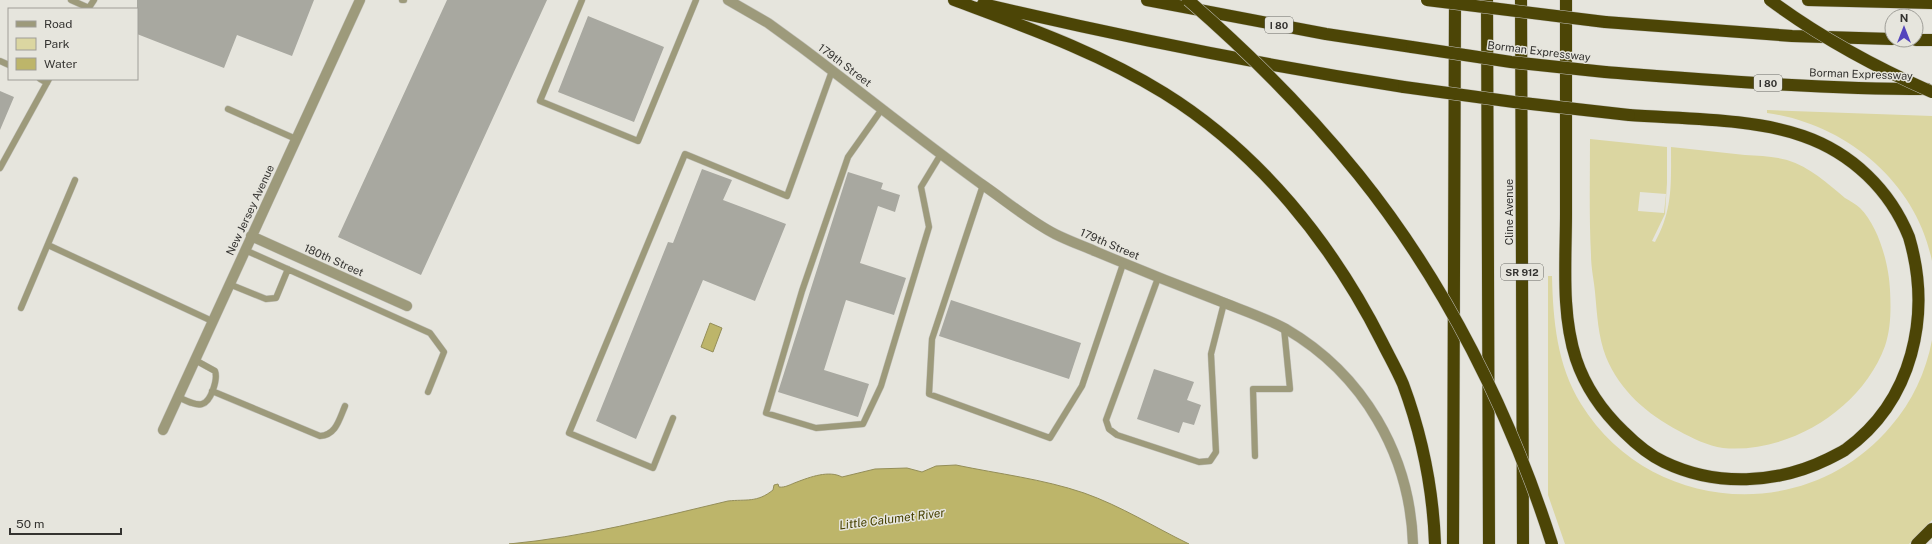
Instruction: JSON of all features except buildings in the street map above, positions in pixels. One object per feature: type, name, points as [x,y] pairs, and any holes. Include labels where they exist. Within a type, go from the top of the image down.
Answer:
[{"type":"highway","points":[[954,0],[1102,58],[1164,93],[1223,135],[1281,192],[1327,247],[1369,316],[1402,383],[1424,454],[1435,520],[1435,544]]},
{"type":"highway","points":[[964,0],[1109,33],[1230,58],[1404,87],[1514,102],[1628,114],[1770,127],[1802,135],[1825,144],[1847,158],[1869,176],[1888,198],[1904,227],[1915,253],[1921,278],[1923,308],[1918,338],[1909,371],[1896,396],[1875,423],[1844,450],[1809,468],[1775,477],[1741,480],[1719,478],[1693,472],[1663,462],[1634,442],[1610,418],[1591,392],[1576,360],[1569,327],[1566,272],[1566,0]]},
{"type":"highway","name":"Borman Expressway","points":[[1147,0],[1326,34],[1511,62],[1605,72],[1754,83],[1932,91]]},
{"type":"highway","points":[[1188,0],[1228,35],[1328,138],[1358,174],[1412,249],[1453,316],[1489,387],[1523,464],[1552,544]]},
{"type":"highway","points":[[1427,0],[1605,22],[1777,35],[1884,39]]},
{"type":"highway","points":[[1453,544],[1455,0]]},
{"type":"highway","name":"Cline Avenue","points":[[1487,0],[1489,544]]},
{"type":"highway","name":"Cline Avenue","points":[[1521,0],[1523,544]]},
{"type":"highway","points":[[1770,0],[1799,21],[1889,73],[1932,91]]},
{"type":"highway","points":[[1808,0],[1932,3]]},
{"type":"highway","points":[[1917,544],[1932,529]]},
{"type":"street","name":"New Jersey Avenue","points":[[163,430],[360,0]]},
{"type":"street","name":"179th Street","points":[[728,0],[768,23],[1011,206],[1055,234],[1123,264],[1284,328],[1310,344],[1331,362],[1368,403],[1382,426],[1402,474],[1408,504],[1413,544]]},
{"type":"street","name":"180th Street","points":[[251,236],[407,306]]},
{"type":"lane","points":[[71,0],[87,8]]},
{"type":"lane","points":[[582,0],[540,101],[638,141],[696,0]]},
{"type":"lane","points":[[673,418],[652,468],[569,433],[685,154],[786,196],[832,70]]},
{"type":"lane","points":[[0,168],[48,81]]},
{"type":"lane","points":[[228,109],[296,139]]},
{"type":"lane","points":[[882,109],[848,157],[802,292],[766,413],[816,428],[864,424],[881,386],[929,227],[921,187],[941,154]]},
{"type":"lane","points":[[21,308],[75,180]]},
{"type":"lane","points":[[983,185],[932,339],[929,394],[1050,438],[1082,386],[1123,264]]},
{"type":"lane","points":[[48,245],[212,321]]},
{"type":"lane","points":[[245,250],[430,333],[444,352],[428,392]]},
{"type":"lane","points":[[230,284],[266,299],[276,298],[288,269]]},
{"type":"lane","points":[[1158,278],[1106,420],[1109,429],[1116,435],[1199,462],[1210,461],[1216,452],[1211,354],[1224,303]]},
{"type":"lane","points":[[1255,456],[1253,389],[1290,389],[1284,328]]},
{"type":"lane","points":[[178,397],[196,404],[207,402],[218,377],[215,371],[195,360]]},
{"type":"lane","points":[[212,391],[320,436],[328,436],[333,433],[345,406]]},
{"type":"green space","points":[[1767,110],[1932,116],[1932,261],[1924,232],[1910,206],[1893,182],[1873,161],[1849,144],[1823,130],[1796,119],[1767,113]]},
{"type":"green space","points":[[1590,139],[1667,147],[1667,183],[1665,214],[1652,241],[1655,242],[1665,219],[1670,196],[1671,147],[1787,160],[1811,171],[1858,207],[1867,216],[1878,236],[1888,269],[1890,318],[1885,346],[1874,369],[1859,389],[1841,408],[1820,423],[1797,435],[1773,443],[1748,448],[1723,448],[1706,444],[1667,424],[1646,409],[1627,391],[1619,381],[1606,357],[1598,325],[1591,260]],"holes":[[[1640,192],[1666,194],[1664,213],[1638,211]]]},
{"type":"green space","points":[[1548,276],[1552,276],[1555,326],[1566,374],[1581,404],[1610,441],[1646,468],[1687,486],[1730,494],[1774,492],[1817,480],[1856,458],[1891,426],[1899,417],[1912,397],[1926,364],[1932,340],[1932,520],[1909,544],[1565,544],[1548,495]]},
{"type":"water","points":[[710,323],[722,328],[713,352],[701,347]]},
{"type":"water","name":"Little Calumet River","points":[[956,465],[1037,480],[1084,493],[1124,510],[1189,544],[509,544],[565,537],[728,501],[756,499],[773,490],[774,485],[778,484],[779,487],[784,487],[808,478],[825,474],[842,477],[875,469],[907,468],[922,472],[936,466]]}]
